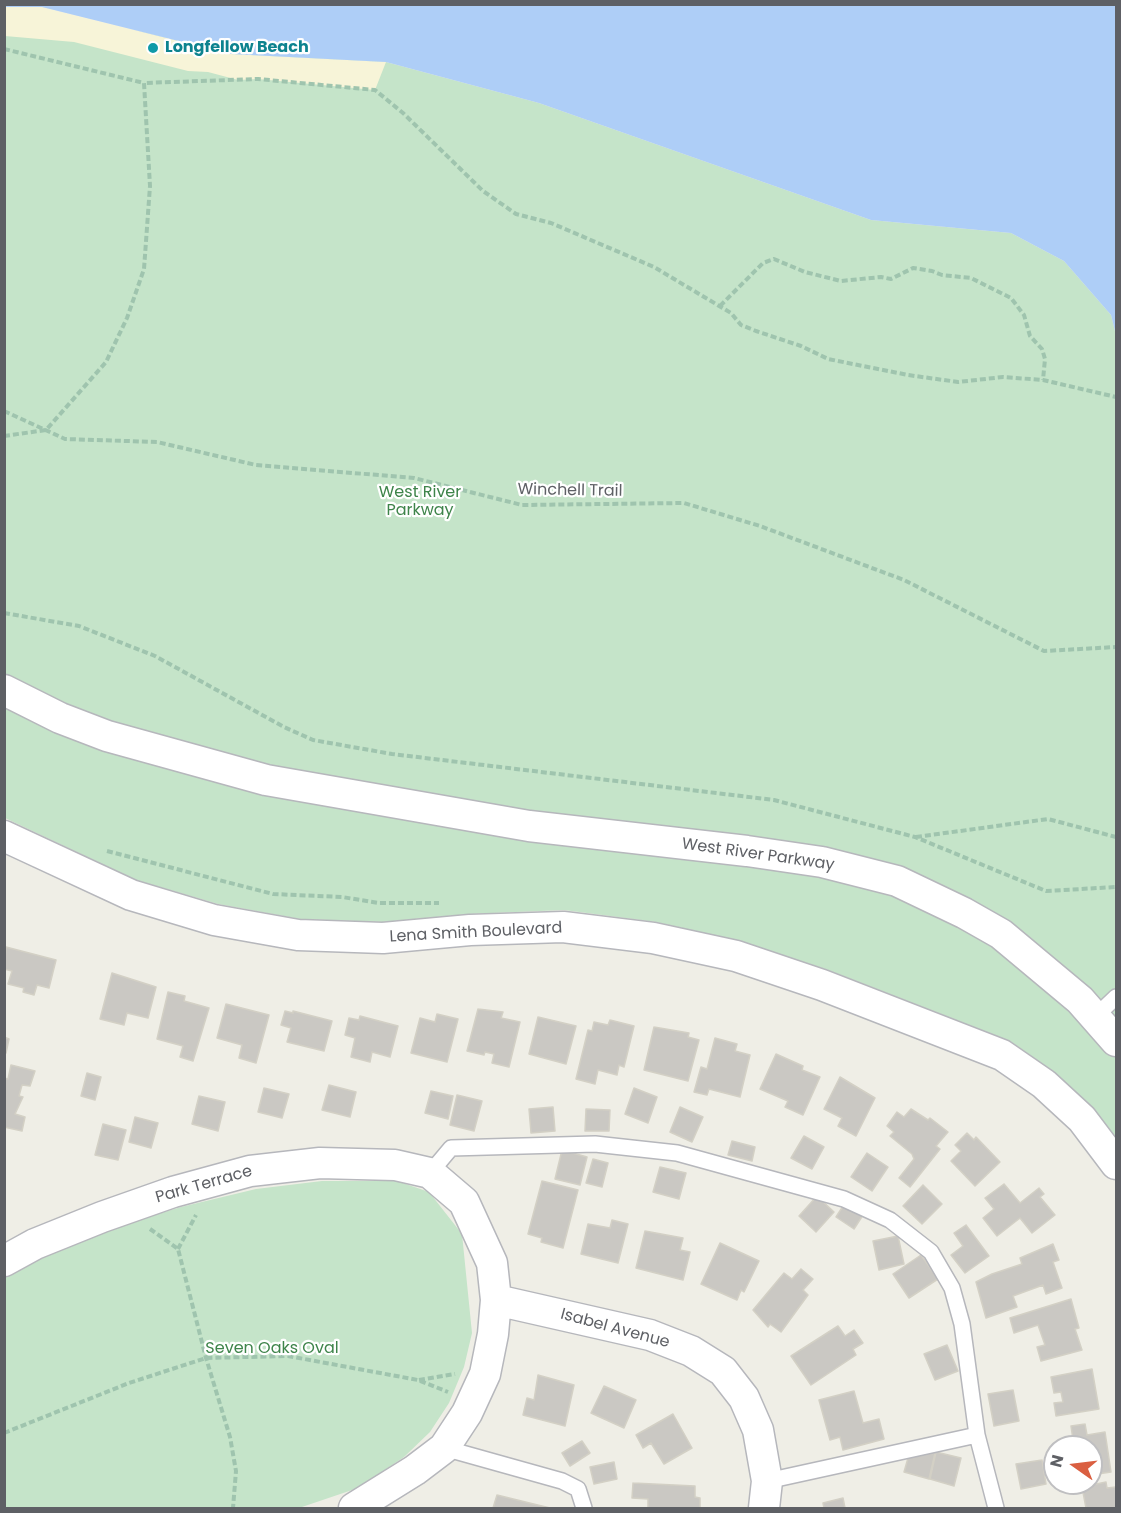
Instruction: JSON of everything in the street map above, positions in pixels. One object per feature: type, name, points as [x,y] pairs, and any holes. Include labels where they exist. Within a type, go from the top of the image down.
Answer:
[{"type":"street","name":"West River Parkway","points":[[4,690],[60,718],[107,736],[266,780],[529,826],[822,862],[897,881],[964,913],[1001,934],[1064,985],[1116,1041]]},
{"type":"street","name":"Lena Smith Boulevard","points":[[4,836],[131,895],[214,920],[298,935],[383,938],[470,930],[563,927],[653,938],[736,956],[822,985],[1002,1055],[1044,1084],[1082,1119],[1116,1164]]},
{"type":"street","name":"Park Terrace","points":[[4,1261],[35,1244],[102,1217],[173,1192],[250,1170],[320,1163],[395,1165],[430,1173],[464,1202],[492,1263],[496,1300],[493,1334],[484,1374],[467,1413],[444,1448],[415,1470],[354,1509]]},
{"type":"street","name":"Isabel Avenue","points":[[496,1300],[650,1335],[691,1351],[723,1371],[744,1398],[758,1430],[766,1495]]},
{"type":"lane","points":[[1095,1017],[1116,997]]},
{"type":"lane","points":[[430,1173],[451,1148],[595,1144],[677,1153],[844,1199],[890,1220],[931,1251],[952,1288],[962,1324],[977,1435],[996,1509]]},
{"type":"lane","points":[[766,1495],[977,1435]]},
{"type":"lane","points":[[444,1448],[562,1481],[578,1490],[584,1509]]},
{"type":"path","points":[[4,49],[144,83],[258,79],[375,90],[403,113],[483,190],[516,214],[551,223],[654,267],[731,313],[741,325],[801,346],[828,359],[958,382],[1003,377],[1043,381],[1116,397]]},
{"type":"path","points":[[4,436],[46,430],[106,362],[127,318],[144,269],[150,186],[144,83]]},
{"type":"path","points":[[720,306],[764,262],[774,259],[805,272],[841,281],[881,276],[891,279],[913,268],[942,275],[971,278],[1011,298],[1024,315],[1030,336],[1042,349],[1045,359],[1043,381]]},
{"type":"path","name":"Winchell Trail","points":[[4,411],[65,438],[157,442],[256,465],[414,478],[522,505],[684,503],[760,526],[904,580],[1008,635],[1044,651],[1116,647]]},
{"type":"path","points":[[4,613],[79,626],[155,656],[284,727],[313,740],[392,754],[774,800],[915,837],[1046,891],[1116,887]]},
{"type":"path","points":[[915,837],[1048,819],[1116,837]]},
{"type":"path","points":[[178,1249],[199,1208]]},
{"type":"path","points":[[144,1224],[178,1249],[206,1358],[230,1437],[236,1471],[233,1509]]},
{"type":"path","points":[[4,1433],[129,1383],[206,1358],[288,1356],[418,1380],[450,1393]]},
{"type":"path","points":[[418,1380],[458,1373]]},
{"type":"green space","name":"West River Parkway","points":[[4,7],[142,32],[231,54],[386,62],[539,103],[871,220],[1011,233],[1064,261],[1111,315],[1116,335],[1116,1137],[1093,1108],[1053,1071],[1010,1041],[828,970],[740,941],[656,922],[564,910],[469,914],[383,922],[300,919],[218,904],[136,880],[5,818]]},
{"type":"green space","name":"Seven Oaks Oval","points":[[322,1181],[397,1181],[429,1192],[462,1234],[472,1333],[464,1367],[449,1403],[430,1432],[404,1457],[358,1488],[299,1508],[5,1508],[5,1275],[45,1254],[108,1229],[181,1207],[256,1189]]},
{"type":"sand","name":"Longfellow Beach","points":[[5,7],[41,7],[231,54],[386,62],[375,90],[258,79],[238,80],[208,72],[188,71],[74,42],[5,36]]},
{"type":"water","points":[[4,5],[1116,5],[1116,335],[1111,315],[1064,261],[1011,233],[871,220],[539,103],[386,62],[231,54],[42,7],[5,7]]},
{"type":"building","points":[[6,947],[56,960],[49,988],[37,985],[34,995],[23,992],[24,988],[8,984],[12,971],[4,969]]},
{"type":"building","points":[[112,973],[156,987],[148,1018],[127,1013],[124,1025],[100,1019]]},
{"type":"building","points":[[168,992],[185,996],[184,1001],[209,1008],[193,1061],[180,1057],[183,1046],[157,1039]]},
{"type":"building","points":[[226,1004],[269,1015],[256,1063],[239,1058],[242,1045],[217,1038]]},
{"type":"building","points":[[478,1009],[503,1012],[501,1018],[520,1022],[509,1067],[492,1063],[494,1054],[485,1052],[484,1055],[467,1051]]},
{"type":"building","points":[[285,1011],[332,1021],[324,1051],[287,1042],[291,1028],[281,1025]]},
{"type":"building","points":[[437,1014],[458,1019],[447,1062],[411,1053],[420,1018],[435,1022]]},
{"type":"building","points":[[360,1016],[398,1026],[390,1057],[372,1052],[370,1062],[351,1057],[355,1038],[345,1035],[349,1018],[359,1020]]},
{"type":"building","points":[[538,1017],[576,1026],[566,1064],[529,1054]]},
{"type":"building","points":[[610,1020],[634,1026],[624,1067],[619,1065],[617,1075],[598,1070],[595,1084],[576,1079],[588,1030],[592,1031],[594,1022],[608,1025]]},
{"type":"building","points":[[654,1027],[689,1033],[688,1037],[699,1040],[688,1081],[644,1070]]},
{"type":"building","points":[[4,1037],[9,1039],[6,1053],[4,1053]]},
{"type":"building","points":[[715,1038],[737,1044],[735,1051],[750,1055],[740,1097],[709,1089],[707,1095],[694,1092],[701,1067],[707,1069]]},
{"type":"building","points":[[776,1054],[803,1066],[802,1070],[820,1077],[803,1115],[785,1107],[788,1101],[760,1089]]},
{"type":"building","points":[[11,1065],[35,1071],[30,1086],[22,1085],[19,1096],[23,1097],[15,1114],[25,1117],[22,1131],[4,1127],[4,1078],[8,1079]]},
{"type":"building","points":[[87,1073],[101,1077],[95,1100],[81,1096]]},
{"type":"building","points":[[840,1077],[875,1098],[856,1136],[838,1126],[842,1118],[824,1109]]},
{"type":"building","points":[[329,1085],[356,1092],[350,1117],[322,1110]]},
{"type":"building","points":[[264,1088],[289,1094],[282,1118],[258,1112]]},
{"type":"building","points":[[634,1088],[657,1097],[648,1123],[625,1114]]},
{"type":"building","points":[[431,1091],[453,1096],[448,1119],[425,1113]]},
{"type":"building","points":[[457,1095],[482,1101],[474,1131],[450,1125]]},
{"type":"building","points":[[199,1096],[225,1102],[218,1131],[192,1124]]},
{"type":"building","points":[[553,1107],[555,1131],[531,1133],[529,1109]]},
{"type":"building","points":[[680,1107],[703,1117],[692,1142],[670,1132]]},
{"type":"building","points":[[586,1109],[610,1110],[609,1131],[585,1131]]},
{"type":"building","points":[[911,1109],[928,1120],[930,1118],[948,1132],[936,1146],[940,1149],[910,1187],[899,1178],[914,1159],[912,1154],[890,1136],[894,1132],[887,1126],[897,1112],[904,1117]]},
{"type":"building","points":[[135,1117],[158,1123],[151,1148],[129,1142]]},
{"type":"building","points":[[103,1124],[126,1130],[118,1160],[95,1155]]},
{"type":"building","points":[[967,1133],[974,1140],[976,1137],[1000,1162],[975,1186],[951,1161],[961,1151],[955,1145]]},
{"type":"building","points":[[804,1136],[824,1147],[812,1169],[791,1158]]},
{"type":"building","points":[[732,1141],[755,1147],[752,1161],[728,1155]]},
{"type":"building","points":[[562,1150],[587,1157],[580,1185],[555,1179]]},
{"type":"building","points":[[867,1153],[888,1167],[872,1191],[851,1177]]},
{"type":"building","points":[[593,1159],[608,1163],[602,1187],[586,1183]]},
{"type":"building","points":[[660,1167],[686,1173],[679,1199],[653,1192]]},
{"type":"building","points":[[542,1181],[578,1190],[563,1248],[541,1242],[542,1238],[528,1234]]},
{"type":"building","points":[[1004,1184],[1020,1203],[1039,1188],[1044,1194],[1040,1197],[1055,1215],[1032,1233],[1020,1218],[997,1236],[983,1218],[994,1209],[985,1198]]},
{"type":"building","points":[[923,1185],[942,1204],[922,1224],[903,1206]]},
{"type":"building","points":[[817,1196],[834,1212],[816,1232],[799,1216]]},
{"type":"building","points":[[845,1203],[863,1215],[854,1229],[836,1217]]},
{"type":"building","points":[[612,1220],[628,1224],[618,1263],[581,1254],[588,1224],[610,1228]]},
{"type":"building","points":[[966,1225],[989,1256],[965,1273],[951,1255],[963,1246],[954,1233]]},
{"type":"building","points":[[645,1231],[683,1238],[680,1250],[690,1252],[683,1280],[636,1268]]},
{"type":"building","points":[[898,1236],[904,1264],[879,1270],[873,1241]]},
{"type":"building","points":[[720,1243],[759,1261],[744,1292],[741,1290],[737,1300],[701,1284]]},
{"type":"building","points":[[1053,1244],[1059,1260],[1053,1262],[1062,1288],[1046,1294],[1043,1285],[1013,1296],[1017,1307],[986,1318],[976,1282],[1022,1264],[1020,1258]]},
{"type":"building","points":[[921,1255],[938,1279],[909,1298],[893,1274]]},
{"type":"building","points":[[801,1269],[813,1279],[803,1290],[808,1295],[781,1332],[770,1324],[768,1327],[753,1310],[784,1273],[792,1279]]},
{"type":"building","points":[[1071,1299],[1079,1328],[1075,1329],[1082,1350],[1041,1361],[1037,1347],[1045,1345],[1038,1325],[1014,1333],[1010,1318]]},
{"type":"building","points":[[838,1326],[845,1336],[854,1330],[863,1343],[853,1349],[856,1355],[811,1385],[791,1356]]},
{"type":"building","points":[[947,1345],[958,1371],[935,1380],[924,1354]]},
{"type":"building","points":[[1092,1369],[1099,1409],[1056,1416],[1054,1403],[1063,1402],[1061,1392],[1054,1393],[1051,1377]]},
{"type":"building","points":[[538,1375],[574,1385],[565,1426],[523,1415],[527,1398],[534,1400]]},
{"type":"building","points":[[604,1386],[636,1400],[624,1428],[591,1413]]},
{"type":"building","points":[[1013,1390],[1019,1421],[994,1426],[988,1394]]},
{"type":"building","points":[[854,1391],[863,1423],[879,1419],[884,1439],[843,1450],[840,1437],[830,1440],[819,1400]]},
{"type":"building","points":[[673,1414],[692,1448],[664,1464],[651,1443],[643,1448],[636,1435]]},
{"type":"building","points":[[1085,1424],[1087,1435],[1072,1435],[1071,1426]]},
{"type":"building","points":[[1105,1432],[1111,1472],[1103,1473],[1103,1435],[1087,1435]]},
{"type":"building","points":[[582,1441],[590,1453],[570,1466],[562,1453]]},
{"type":"building","points":[[936,1452],[961,1458],[954,1486],[930,1479]]},
{"type":"building","points":[[935,1453],[929,1479],[904,1472],[908,1458]]},
{"type":"building","points":[[1042,1460],[1043,1485],[1021,1489],[1016,1464]]},
{"type":"building","points":[[614,1462],[617,1479],[594,1484],[590,1467]]},
{"type":"building","points":[[1106,1482],[1107,1488],[1116,1487],[1116,1508],[1086,1508],[1084,1495],[1103,1495],[1103,1483]]},
{"type":"building","points":[[633,1483],[695,1486],[695,1497],[700,1498],[700,1508],[648,1508],[648,1499],[632,1498]]},
{"type":"building","points":[[497,1495],[550,1508],[493,1508]]},
{"type":"building","points":[[843,1498],[845,1508],[824,1508],[823,1503]]},
{"type":"place","name":"Longfellow Beach","points":[[153,48]]}]
